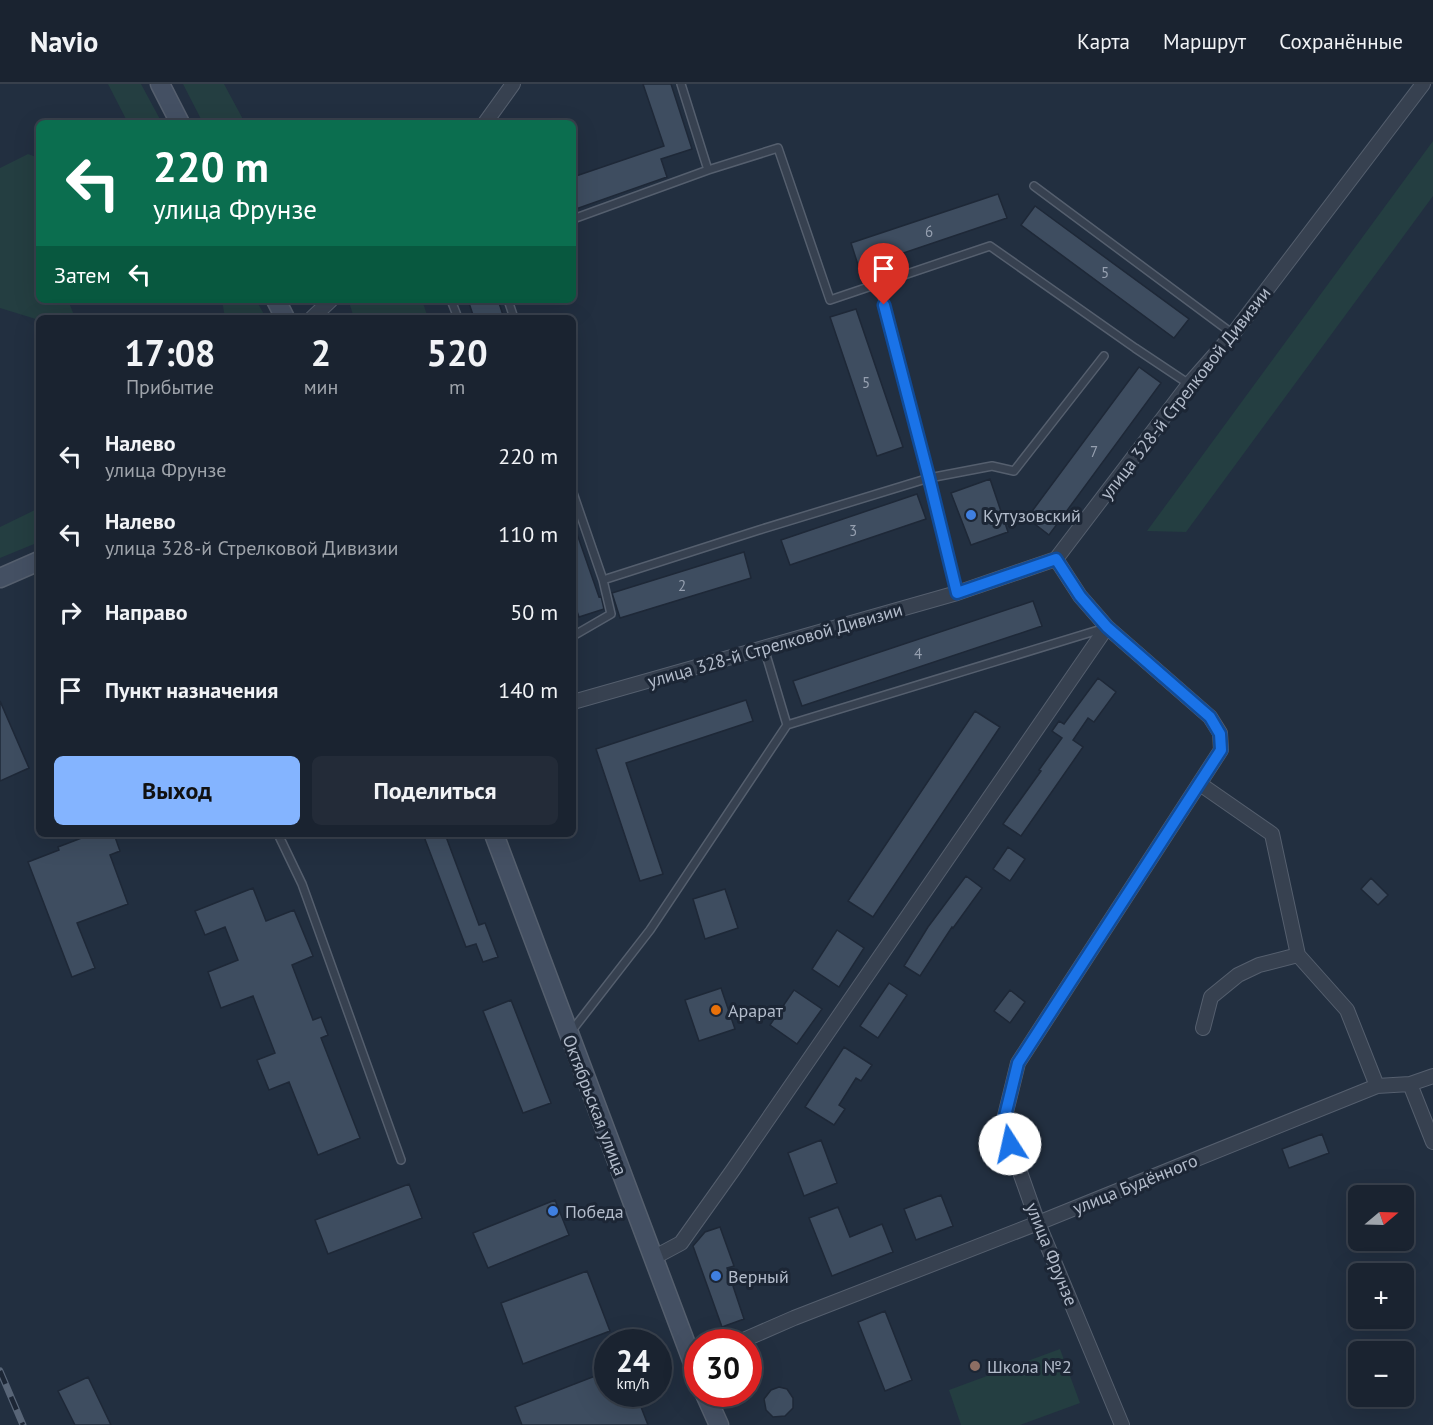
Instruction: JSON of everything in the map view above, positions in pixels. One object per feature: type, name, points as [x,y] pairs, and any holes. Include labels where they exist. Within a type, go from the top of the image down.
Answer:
[{"type":"main road","points":[[159,84],[178,120]]},
{"type":"main road","points":[[0,578],[36,562]]},
{"type":"main road","name":"Октябрьская улица","points":[[495,837],[568,1035],[684,1337]]},
{"type":"main road","points":[[711,1407],[719,1425]]},
{"type":"street","points":[[487,120],[513,84]]},
{"type":"street","name":"улица 328-й Стрелковой Дивизии","points":[[576,701],[957,593],[1056,559],[1189,384],[1233,334],[1423,84]]},
{"type":"street","points":[[315,315],[328,303]]},
{"type":"street","name":"улица Фрунзе","points":[[1056,559],[1080,596],[1107,627],[1210,717],[1220,734],[1221,750],[1018,1063],[1003,1124],[1038,1223],[1122,1425]]},
{"type":"street","points":[[653,1258],[681,1243],[1107,627]]},
{"type":"street","points":[[1200,784],[1272,834],[1298,955],[1347,1010],[1377,1086]]},
{"type":"street","points":[[1203,1028],[1211,997],[1238,975],[1259,965],[1298,955]]},
{"type":"street","name":"улица Будённого","points":[[762,1332],[1377,1086],[1410,1084],[1433,1076]]},
{"type":"street","points":[[1410,1084],[1433,1142]]},
{"type":"lane","points":[[681,84],[708,170]]},
{"type":"lane","points":[[576,218],[708,170],[778,148],[830,300],[990,246],[1189,384]]},
{"type":"lane","points":[[1034,186],[1233,334]]},
{"type":"lane","points":[[879,284],[957,593]]},
{"type":"lane","points":[[603,580],[929,478],[992,466],[1014,471],[1104,356]]},
{"type":"lane","points":[[576,502],[603,580],[612,614],[576,634]]},
{"type":"lane","points":[[568,1035],[650,930],[787,725],[1107,627]]},
{"type":"lane","points":[[764,648],[787,725]]},
{"type":"lane","points":[[279,837],[302,884],[401,1160]]},
{"type":"green space","points":[[108,84],[141,84],[160,120],[126,120]]},
{"type":"green space","points":[[183,84],[224,84],[243,120],[201,120]]},
{"type":"green space","points":[[1433,141],[1433,196],[1186,532],[1147,531]]},
{"type":"green space","points":[[28,154],[36,157],[36,303],[69,303],[74,315],[36,315],[36,319],[0,308],[0,168]]},
{"type":"green space","points":[[222,303],[258,303],[264,315],[224,315]]},
{"type":"green space","points":[[349,303],[423,303],[427,315],[353,315]]},
{"type":"green space","points":[[36,509],[36,543],[0,558],[0,527]]},
{"type":"green space","points":[[1060,1349],[1080,1403],[1020,1425],[961,1425],[949,1390]]},
{"type":"building","points":[[643,84],[671,84],[692,149],[661,159],[667,177],[576,209],[576,176],[664,146]]},
{"type":"building","points":[[998,194],[1007,218],[859,268],[851,243]]},
{"type":"building","points":[[1035,206],[1189,319],[1174,338],[1021,225]]},
{"type":"building","points":[[469,303],[499,303],[503,315],[473,315]]},
{"type":"building","points":[[856,309],[903,447],[877,456],[830,317]]},
{"type":"building","points":[[1139,367],[1161,383],[1049,535],[1027,518]]},
{"type":"building","points":[[990,479],[1008,532],[971,545],[951,493]]},
{"type":"building","points":[[917,494],[926,519],[790,565],[781,540]]},
{"type":"building","points":[[576,531],[604,609],[579,617],[576,608]]},
{"type":"building","points":[[744,552],[751,578],[620,618],[612,593]]},
{"type":"building","points":[[1033,601],[1042,626],[802,706],[793,681]]},
{"type":"building","points":[[1098,678],[1116,692],[1094,722],[1088,718],[1073,740],[1083,747],[1021,836],[1003,824],[1062,738],[1052,731],[1059,721],[1064,724]]},
{"type":"building","points":[[746,700],[753,721],[626,763],[663,874],[640,881],[596,749]]},
{"type":"building","points":[[0,701],[29,768],[0,781]]},
{"type":"building","points":[[975,711],[1000,727],[873,917],[848,901]]},
{"type":"building","points":[[84,837],[115,837],[120,851],[110,855],[128,904],[77,923],[95,968],[72,977],[28,862],[59,850],[58,847]]},
{"type":"building","points":[[424,837],[446,837],[479,925],[485,923],[498,957],[483,962],[476,944],[466,947]]},
{"type":"building","points":[[1008,847],[1025,859],[1010,881],[993,869]]},
{"type":"building","points":[[966,876],[982,888],[952,927],[920,976],[904,966],[928,927]]},
{"type":"building","points":[[1371,878],[1388,895],[1378,905],[1361,889]]},
{"type":"building","points":[[253,888],[266,921],[294,910],[313,956],[292,965],[313,1020],[321,1017],[328,1035],[321,1038],[360,1138],[318,1155],[289,1082],[269,1090],[257,1060],[275,1053],[253,996],[221,1008],[208,972],[238,960],[225,927],[205,935],[195,911]]},
{"type":"building","points":[[725,889],[738,928],[705,939],[693,899]]},
{"type":"building","points":[[837,930],[864,948],[839,987],[812,969]]},
{"type":"building","points":[[889,983],[907,995],[878,1038],[860,1026]]},
{"type":"building","points":[[721,988],[735,1029],[699,1041],[685,1000]]},
{"type":"building","points":[[794,990],[822,1009],[797,1044],[770,1025]]},
{"type":"building","points":[[1010,990],[1025,1002],[1010,1023],[994,1011]]},
{"type":"building","points":[[511,1000],[551,1103],[523,1113],[483,1011]]},
{"type":"building","points":[[844,1047],[872,1065],[861,1081],[856,1078],[839,1105],[845,1109],[834,1125],[805,1107]]},
{"type":"building","points":[[1322,1134],[1329,1153],[1289,1168],[1282,1149]]},
{"type":"building","points":[[821,1140],[837,1183],[804,1196],[788,1153]]},
{"type":"building","points":[[409,1184],[422,1218],[328,1254],[315,1220]]},
{"type":"building","points":[[941,1195],[953,1226],[916,1240],[904,1209]]},
{"type":"building","points":[[555,1200],[569,1235],[488,1268],[473,1233]]},
{"type":"building","points":[[838,1207],[850,1237],[882,1224],[893,1252],[832,1276],[809,1218]]},
{"type":"building","points":[[720,1227],[734,1266],[727,1268],[744,1319],[722,1327],[693,1246],[705,1232]]},
{"type":"building","points":[[587,1271],[609,1329],[594,1329],[594,1337],[523,1364],[501,1303]]},
{"type":"building","points":[[885,1311],[912,1380],[885,1391],[858,1322]]},
{"type":"building","points":[[594,1376],[594,1407],[641,1407],[648,1425],[522,1425],[515,1407]]},
{"type":"building","points":[[88,1377],[111,1425],[75,1425],[58,1391]]},
{"type":"building","points":[[779,1387],[787,1389],[793,1398],[793,1408],[785,1416],[773,1417],[766,1410],[764,1399],[771,1390]]},
{"type":"railway","points":[[0,1371],[23,1425]]},
{"type":"place","name":"Кутузовский","points":[[971,515]]},
{"type":"place","name":"Арарат","points":[[716,1010]]},
{"type":"place","name":"Победа","points":[[553,1211]]},
{"type":"place","name":"Верный","points":[[716,1276]]},
{"type":"place","name":"Школа №2","points":[[975,1366]]},
{"type":"route","points":[[884,305],[957,593],[1056,559],[1080,596],[1107,627],[1210,717],[1220,734],[1221,750],[1018,1063],[1003,1124],[1010,1144]]}]
